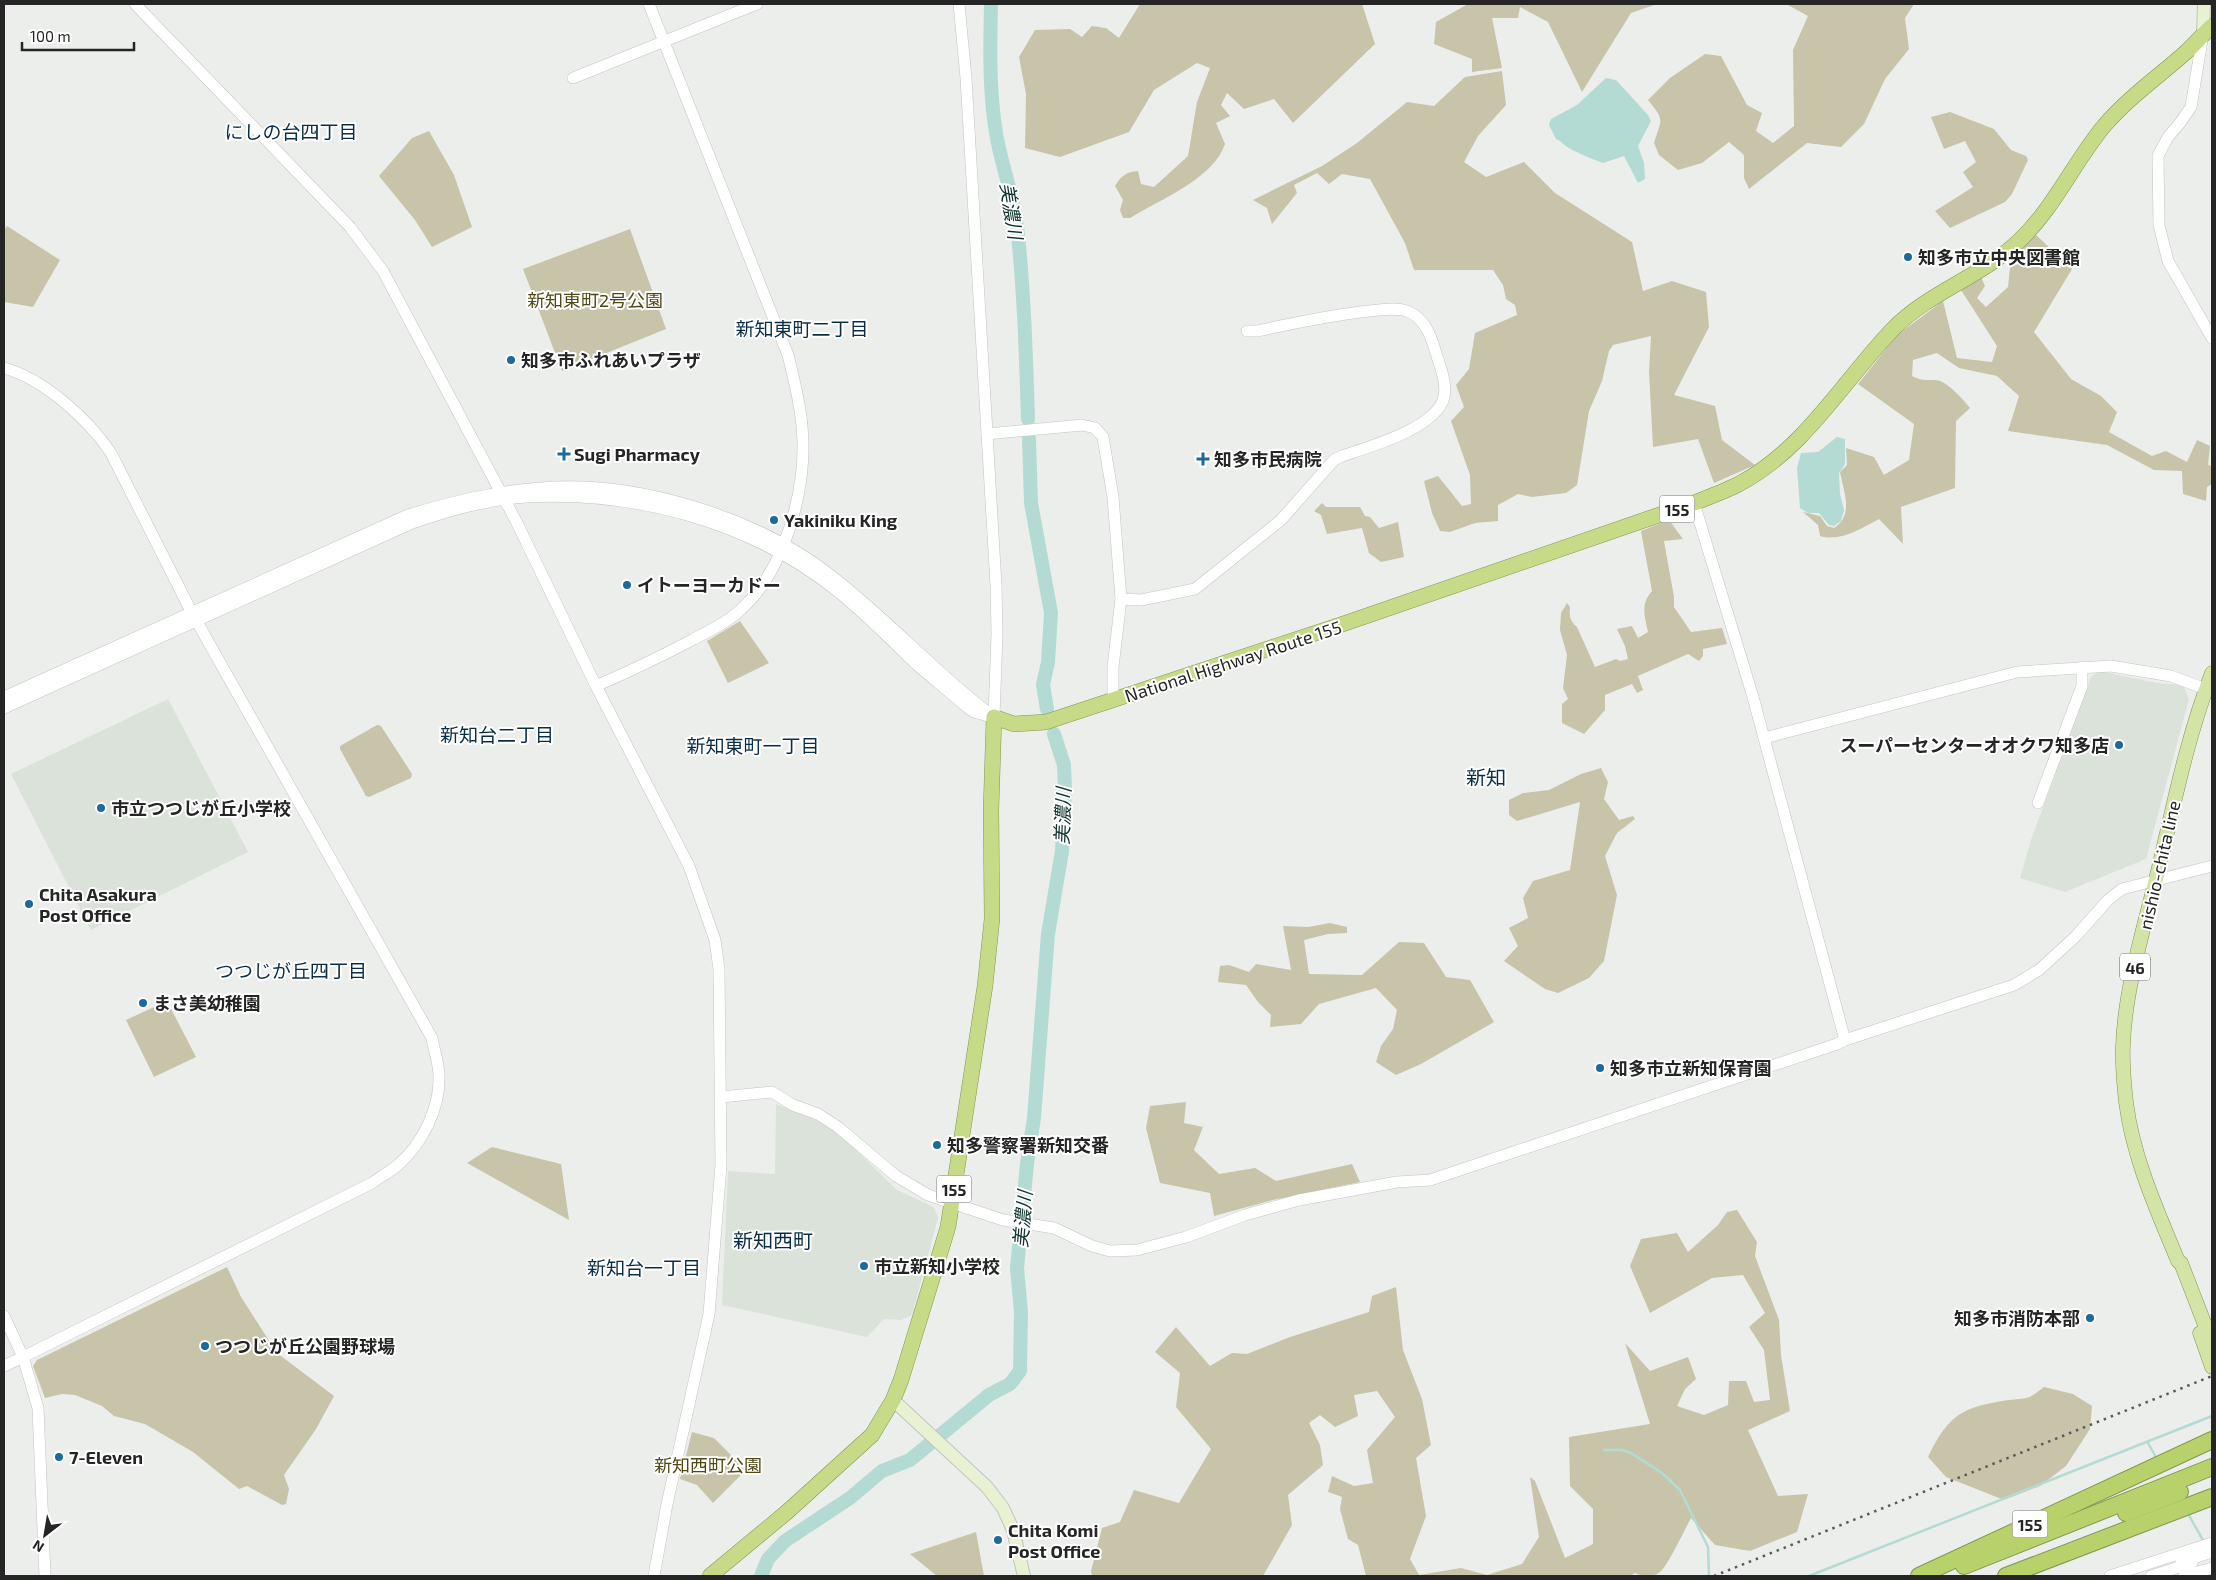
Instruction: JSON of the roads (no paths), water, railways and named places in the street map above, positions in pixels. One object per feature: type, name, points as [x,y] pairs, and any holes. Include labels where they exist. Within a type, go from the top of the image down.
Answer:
[{"type":"highway","name":"National Highway Route 155","points":[[994,717],[1014,724],[1036,724],[1114,700],[1694,504],[1740,484],[1786,450],[1823,412],[1899,323],[1932,299],[2002,256],[2021,239],[2044,211],[2103,127],[2122,106],[2186,52],[2208,30]]},
{"type":"highway","name":"155","points":[[710,1576],[787,1512],[872,1435],[893,1400],[942,1252],[951,1204],[991,937],[991,810],[994,717]]},
{"type":"highway","name":"155","points":[[1919,1576],[2212,1440]]},
{"type":"highway","name":"155","points":[[2006,1576],[2154,1504],[2212,1467]]},
{"type":"highway","name":"155","points":[[2188,1482],[2212,1479]]},
{"type":"highway","name":"155","points":[[1939,1576],[2154,1504],[2205,1500]]},
{"type":"highway","name":"155","points":[[1968,1576],[2154,1504]]},
{"type":"main road","points":[[2204,4],[2208,30]]},
{"type":"main road","name":"nishio-chita line","points":[[2209,1346],[2181,1263],[2178,1261],[2148,1187],[2138,1154],[2126,1104],[2123,1045],[2133,974],[2183,766],[2212,673]]},
{"type":"main road","name":"46","points":[[2209,1346],[2212,1366]]},
{"type":"main road","points":[[893,1400],[987,1487],[1003,1508],[1013,1530],[1024,1576]]},
{"type":"street","points":[[135,4],[350,227],[383,271],[501,497],[516,521],[596,686],[690,866],[715,940],[719,969],[722,1165],[709,1314],[667,1504],[654,1576]]},
{"type":"street","points":[[596,686],[650,662],[715,629],[737,614],[757,592],[783,549],[801,477],[802,428],[796,384],[788,356],[649,4]]},
{"type":"street","points":[[572,78],[758,4]]},
{"type":"street","points":[[959,4],[966,78],[997,634],[994,717]]},
{"type":"street","points":[[2208,30],[2191,107],[2168,137],[2158,156],[2159,225],[2168,261],[2212,338]]},
{"type":"street","points":[[1122,599],[1141,600],[1195,589],[1281,520],[1334,460],[1397,436],[1428,419],[1438,410],[1444,399],[1443,377],[1429,332],[1418,318],[1407,312],[1390,309],[1333,314],[1257,331],[1247,331]]},
{"type":"street","points":[[4,368],[15,371],[54,395],[98,433],[111,453],[194,616],[432,1038],[440,1076],[435,1106],[427,1128],[412,1151],[397,1166],[372,1183],[4,1366]]},
{"type":"street","points":[[987,434],[1082,425],[1091,426],[1102,437],[1113,497],[1122,599],[1113,667],[1114,700]]},
{"type":"street","points":[[4,708],[408,515],[453,501],[501,497],[556,487],[629,492],[705,510],[728,518],[827,572],[853,593],[966,695],[994,717]]},
{"type":"street","points":[[1694,504],[1764,738],[1846,1040]]},
{"type":"street","points":[[4,697],[194,616]]},
{"type":"street","points":[[1764,738],[2010,674],[2111,666],[2170,676],[2206,690]]},
{"type":"street","points":[[2038,802],[2082,686],[2082,667]]},
{"type":"street","points":[[721,1097],[772,1092],[793,1105],[825,1118],[896,1176],[928,1195],[1003,1220],[1054,1228],[1092,1246],[1110,1251],[1137,1250],[1186,1237],[1263,1209],[1299,1200],[1397,1182],[1430,1180],[2014,985],[2039,970],[2066,946],[2108,900],[2122,889],[2212,866]]},
{"type":"street","points":[[4,1316],[23,1357],[38,1408],[45,1576]]},
{"type":"street","points":[[2110,1576],[2212,1546]]},
{"type":"street","points":[[2134,1576],[2212,1546]]},
{"type":"street","points":[[2151,1576],[2212,1557]]},
{"type":"street","points":[[2184,1576],[2211,1569]]},
{"type":"water","points":[[1606,78],[1616,80],[1648,115],[1651,121],[1638,146],[1644,163],[1645,179],[1638,183],[1624,156],[1603,163],[1590,158],[1567,147],[1556,139],[1549,125],[1551,119],[1577,105]]},
{"type":"water","points":[[1837,437],[1845,439],[1845,464],[1839,473],[1840,494],[1844,510],[1841,521],[1834,526],[1829,525],[1819,513],[1808,513],[1800,508],[1797,468],[1801,453],[1818,452]]},
{"type":"waterway","name":"美濃川","points":[[991,4],[992,101],[998,145],[1013,202],[1017,226],[1023,298],[1028,419]]},
{"type":"waterway","name":"美濃川","points":[[1029,439],[1031,503],[1051,613],[1048,662],[1043,685],[1047,709]]},
{"type":"waterway","name":"美濃川","points":[[761,1576],[768,1559],[785,1541],[850,1498],[882,1471],[910,1460],[989,1395],[1010,1384],[1020,1371],[1021,1312],[1017,1268],[1027,1164],[1034,1118],[1048,934],[1062,851],[1065,788],[1064,765],[1054,734]]},
{"type":"waterway","points":[[1809,1576],[2212,1416]]},
{"type":"waterway","points":[[2148,1443],[2157,1459]]},
{"type":"waterway","points":[[1604,1450],[1622,1450],[1631,1453],[1662,1473],[1680,1490],[1708,1547],[1709,1576]]},
{"type":"waterway","points":[[2187,1512],[2204,1542]]},
{"type":"railway","points":[[1714,1576],[2212,1376]]},
{"type":"place","name":"知多市立中央図書館","points":[[1908,257]]},
{"type":"place","name":"知多市ふれあいプラザ","points":[[511,360]]},
{"type":"place","name":"Sugi Pharmacy","points":[[564,454]]},
{"type":"place","name":"知多市民病院","points":[[1203,459]]},
{"type":"place","name":"Yakiniku King","points":[[774,520]]},
{"type":"place","name":"イトーヨーカドー","points":[[627,585]]},
{"type":"place","name":"スーパーセンターオオクワ知多店","points":[[2119,745]]},
{"type":"place","name":"市立つつじが丘小学校","points":[[101,808]]},
{"type":"place","name":"Chita Asakura Post Office","points":[[29,904]]},
{"type":"place","name":"まさ美幼稚園","points":[[143,1003]]},
{"type":"place","name":"知多市立新知保育園","points":[[1600,1068]]},
{"type":"place","name":"知多警察署新知交番","points":[[937,1145]]},
{"type":"place","name":"市立新知小学校","points":[[864,1266]]},
{"type":"place","name":"知多市消防本部","points":[[2090,1318]]},
{"type":"place","name":"つつじが丘公園野球場","points":[[205,1346]]},
{"type":"place","name":"7-Eleven","points":[[59,1457]]},
{"type":"place","name":"Chita Komi Post Office","points":[[998,1540]]},
{"type":"district","name":"にしの台四丁目","points":[[291,131]]},
{"type":"district","name":"新知東町二丁目","points":[[802,328]]},
{"type":"district","name":"新知台二丁目","points":[[497,734]]},
{"type":"district","name":"新知東町一丁目","points":[[753,745]]},
{"type":"district","name":"新知","points":[[1486,777]]},
{"type":"district","name":"つつじが丘四丁目","points":[[291,970]]},
{"type":"district","name":"新知西町","points":[[773,1240]]},
{"type":"district","name":"新知台一丁目","points":[[644,1267]]},
{"type":"park label","name":"新知東町2号公園","points":[[595,300]]},
{"type":"park label","name":"新知西町公園","points":[[708,1465]]}]
